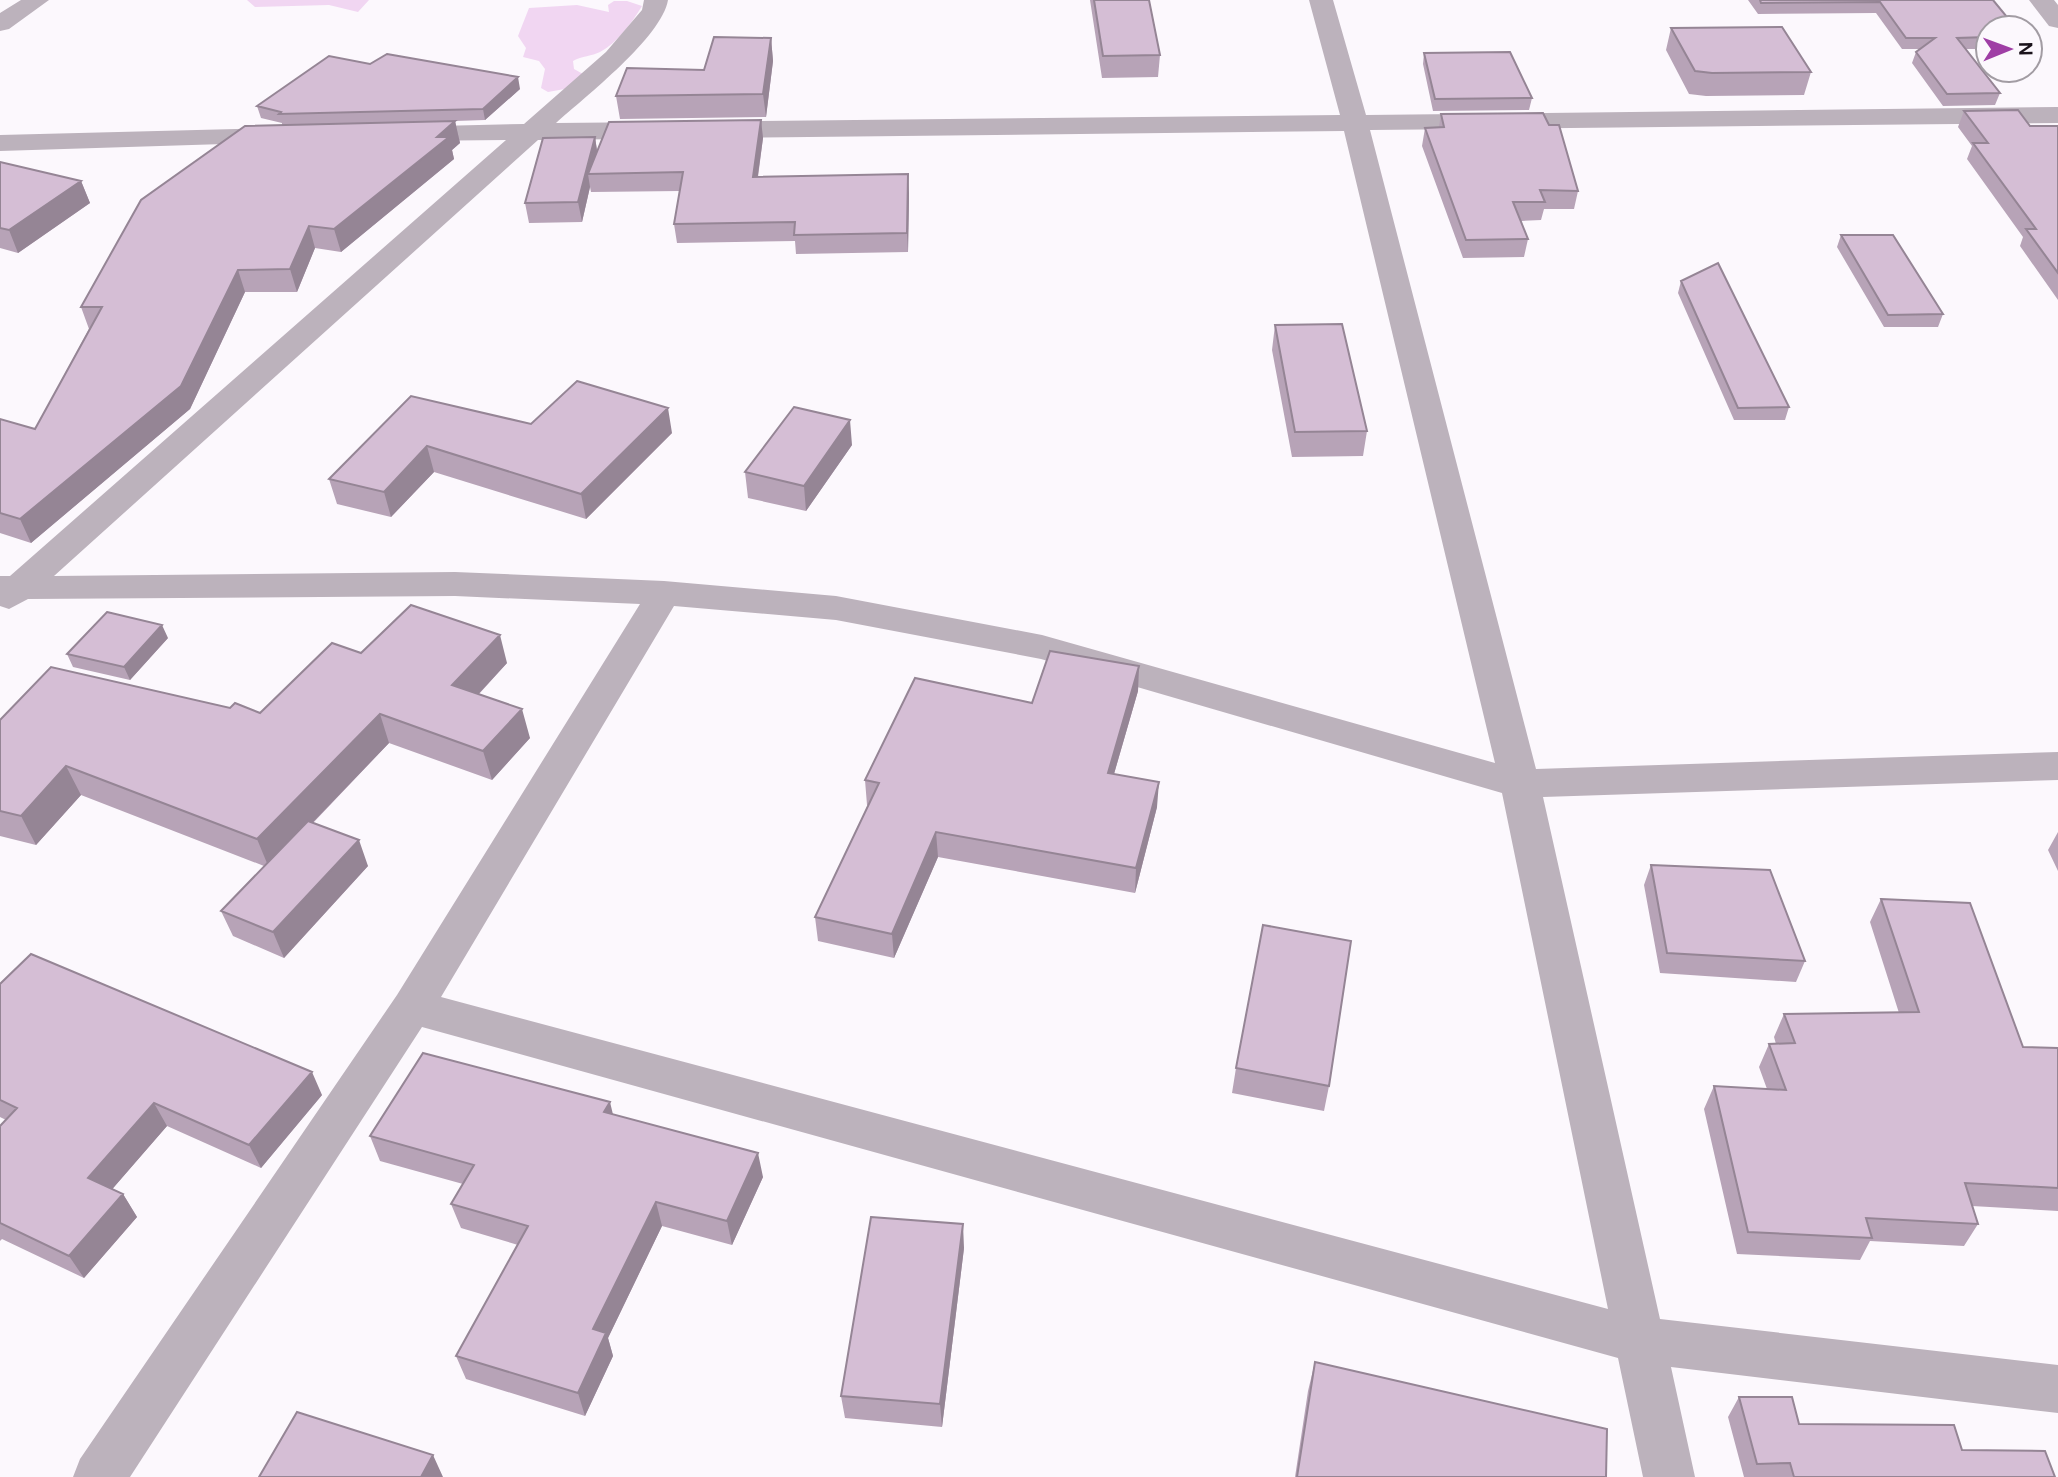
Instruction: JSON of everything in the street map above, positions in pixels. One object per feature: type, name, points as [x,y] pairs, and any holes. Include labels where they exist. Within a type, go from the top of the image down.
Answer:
[{"type":"street","points":[[0,24],[37,0]]},
{"type":"street","points":[[6,594],[615,57],[654,11],[656,0]]},
{"type":"street","points":[[1321,0],[1355,122],[1520,785],[1669,1477]]},
{"type":"street","points":[[2041,0],[2058,21]]},
{"type":"street","points":[[383,134],[533,130],[2058,115]]},
{"type":"street","points":[[0,143],[301,135]]},
{"type":"street","points":[[6,594],[455,584],[664,593],[836,608],[1041,647],[1520,785],[2058,766]]},
{"type":"street","points":[[99,1477],[412,1007],[664,593]]},
{"type":"street","points":[[412,1007],[1638,1340],[2058,1389]]},
{"type":"shaded area","points":[[247,0],[369,0],[358,12],[329,5],[255,7]]},
{"type":"shaded area","points":[[614,1],[627,1],[642,6],[629,26],[613,43],[600,52],[573,61],[574,69],[583,74],[576,87],[548,92],[541,88],[545,69],[539,61],[523,57],[526,48],[518,36],[529,8],[577,5],[609,12],[608,5]]},
{"type":"building","points":[[1094,0],[1149,0],[1160,55],[1103,56]]},
{"type":"building","points":[[1760,0],[1993,0],[2004,14],[1974,14],[1974,37],[1957,38],[1974,60],[1974,84],[1993,84],[2000,93],[1947,94],[1916,52],[1935,38],[1906,38],[1880,2],[1761,3]]},
{"type":"building","points":[[1782,27],[1811,72],[1695,71],[1671,28]]},
{"type":"building","points":[[714,37],[771,38],[763,94],[616,96],[627,68],[704,70]]},
{"type":"building","points":[[1510,52],[1532,98],[1435,99],[1424,53]]},
{"type":"building","points":[[387,54],[518,77],[483,109],[279,114],[281,112],[257,106],[329,56],[370,64]]},
{"type":"building","points":[[2018,110],[2030,126],[2058,126],[2058,273],[2026,229],[2036,229],[1973,143],[1988,143],[1964,111]]},
{"type":"building","points":[[1543,113],[1549,125],[1559,125],[1578,191],[1540,190],[1545,202],[1513,202],[1528,239],[1466,240],[1425,128],[1444,127],[1441,114]]},
{"type":"building","points":[[761,120],[753,177],[908,174],[907,233],[794,235],[795,222],[674,224],[683,172],[588,174],[609,122]]},
{"type":"building","points":[[455,121],[437,137],[449,137],[334,229],[309,226],[290,269],[238,270],[181,386],[20,519],[0,513],[0,419],[35,429],[102,307],[81,307],[141,200],[245,126]]},
{"type":"building","points":[[595,137],[578,202],[525,203],[543,138]]},
{"type":"building","points":[[0,162],[81,181],[9,230],[0,228]]},
{"type":"building","points":[[1841,235],[1893,235],[1943,314],[1888,315]]},
{"type":"building","points":[[1718,263],[1789,407],[1738,408],[1681,281]]},
{"type":"building","points":[[1342,324],[1367,431],[1295,432],[1275,325]]},
{"type":"building","points":[[577,381],[668,408],[581,494],[427,446],[384,492],[329,479],[411,396],[531,424]]},
{"type":"building","points":[[794,407],[850,420],[804,486],[745,472]]},
{"type":"building","points":[[411,605],[500,635],[452,685],[522,709],[483,751],[380,714],[257,839],[66,766],[21,816],[0,811],[0,720],[51,667],[230,708],[235,703],[260,713],[332,643],[361,653]]},
{"type":"building","points":[[107,612],[162,625],[124,667],[67,654]]},
{"type":"building","points":[[1050,651],[1139,666],[1108,773],[1159,782],[1136,868],[936,832],[892,934],[815,917],[879,783],[865,780],[915,678],[1032,703]]},
{"type":"building","points":[[308,821],[359,840],[273,932],[221,911]]},
{"type":"building","points":[[1651,865],[1770,870],[1805,961],[1667,953]]},
{"type":"building","points":[[1881,899],[1970,903],[2023,1047],[2058,1048],[2058,1188],[1965,1183],[1978,1224],[1866,1218],[1872,1238],[1748,1232],[1714,1086],[1786,1090],[1769,1044],[1795,1043],[1784,1014],[1919,1012]]},
{"type":"building","points":[[1263,925],[1351,941],[1329,1086],[1236,1068]]},
{"type":"building","points":[[31,954],[312,1072],[249,1145],[154,1103],[88,1178],[123,1194],[69,1256],[0,1223],[0,1126],[17,1108],[0,1100],[0,984]]},
{"type":"building","points":[[423,1053],[610,1102],[604,1112],[758,1153],[727,1221],[656,1202],[593,1329],[606,1333],[578,1393],[456,1356],[528,1226],[451,1204],[474,1165],[370,1136]]},
{"type":"building","points":[[871,1217],[963,1224],[940,1404],[841,1396]]},
{"type":"building","points":[[1315,1362],[1607,1429],[1606,1477],[1297,1477]]},
{"type":"building","points":[[1739,1397],[1792,1397],[1799,1424],[1954,1425],[1962,1450],[2045,1451],[2055,1477],[1794,1477],[1790,1463],[1757,1464]]},
{"type":"building","points":[[297,1412],[433,1455],[421,1477],[259,1477]]}]
